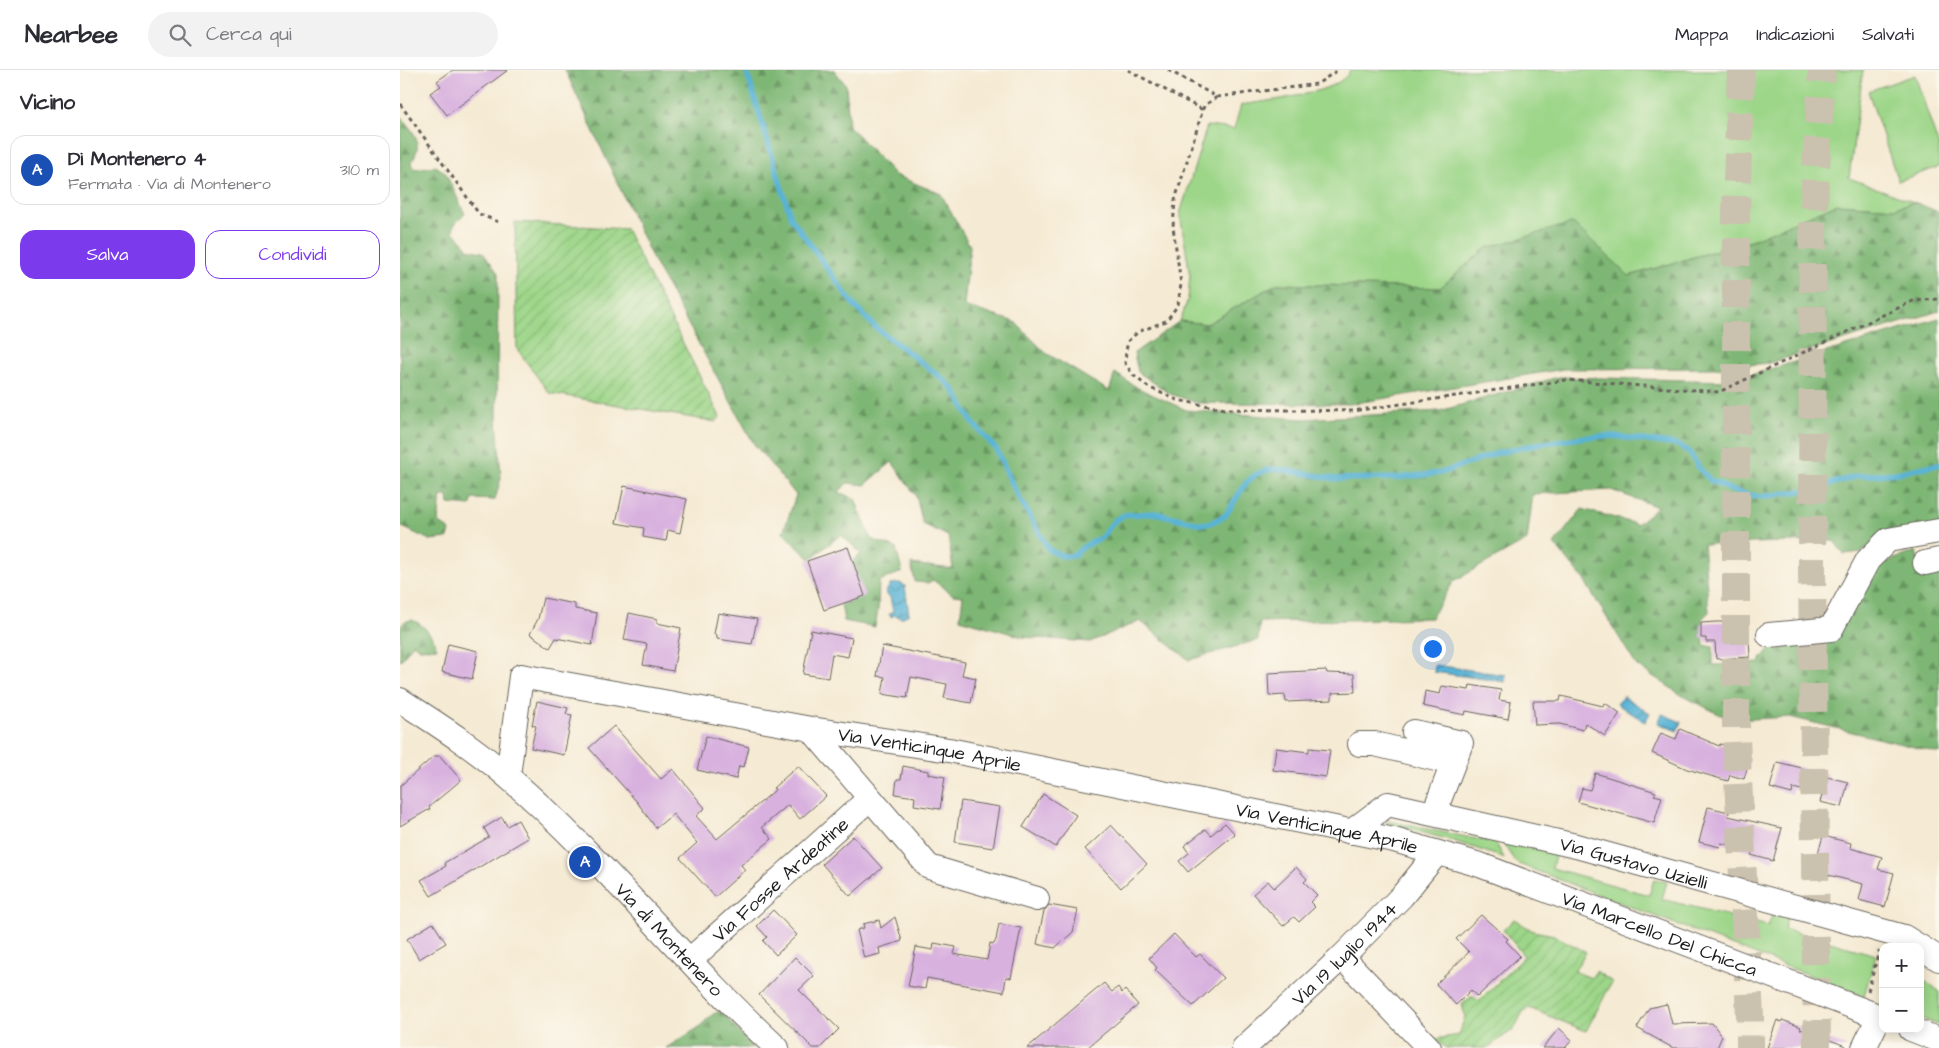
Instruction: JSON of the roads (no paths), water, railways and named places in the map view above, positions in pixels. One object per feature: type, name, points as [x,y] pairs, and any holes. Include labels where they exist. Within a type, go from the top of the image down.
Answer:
[{"type":"street","points":[[1769,635],[1831,629],[1868,560],[1888,540],[1939,531]]},
{"type":"street","name":"Via Venticinque Aprile","points":[[508,776],[521,676],[811,729],[949,750],[1394,840],[1436,853]]},
{"type":"street","name":"Via di Montenero","points":[[400,700],[444,729],[508,776],[592,857],[690,960],[778,1048]]},
{"type":"street","points":[[811,729],[869,799],[930,867],[1037,899]]},
{"type":"street","points":[[1360,744],[1426,746],[1461,743],[1434,814]]},
{"type":"street","name":"Via Fosse Ardeatine","points":[[690,960],[869,799]]},
{"type":"street","name":"Via Gustavo Uzielli","points":[[1350,832],[1388,804],[1595,851],[1904,936],[1914,943]]},
{"type":"street","name":"Via 19 luglio 1944","points":[[1244,1048],[1342,957],[1402,896],[1436,853]]},
{"type":"street","name":"Via Marcello Del Chicca","points":[[1436,853],[1480,865],[1876,1011]]},
{"type":"street","name":"Via Gustavo Uzielli","points":[[1924,950],[1939,959]]},
{"type":"street","points":[[1342,957],[1429,1048]]},
{"type":"street","points":[[1864,1048],[1876,1011]]},
{"type":"street","points":[[1921,1033],[1939,1040]]},
{"type":"water","points":[[900,583],[905,586],[909,614],[901,618],[895,615],[891,617],[889,614],[893,612],[890,597],[886,591],[891,584]]},
{"type":"water","points":[[1435,665],[1506,675],[1505,682],[1434,672]]},
{"type":"water","points":[[1623,696],[1650,713],[1645,722],[1617,704]]},
{"type":"water","points":[[1662,714],[1681,722],[1677,731],[1658,723]]},
{"type":"waterway","points":[[746,70],[791,218],[853,304],[875,327],[943,379],[954,390],[972,422],[996,449],[1016,492],[1049,550],[1062,556],[1073,556],[1083,547],[1102,537],[1115,520],[1125,515],[1155,513],[1201,524],[1210,523],[1225,516],[1246,483],[1255,475],[1266,470],[1279,469],[1336,479],[1397,478],[1441,473],[1497,453],[1537,444],[1587,437],[1613,436],[1678,445],[1689,452],[1710,480],[1733,491],[1760,497],[1814,489],[1857,476],[1897,473],[1939,464]]},
{"type":"tunnel","points":[[1741,70],[1736,212],[1736,739],[1750,1048]]},
{"type":"tunnel","points":[[1817,1048],[1812,567],[1813,216],[1822,70]]},
{"type":"place","name":"Di Montenero 4","points":[[585,862]]}]
